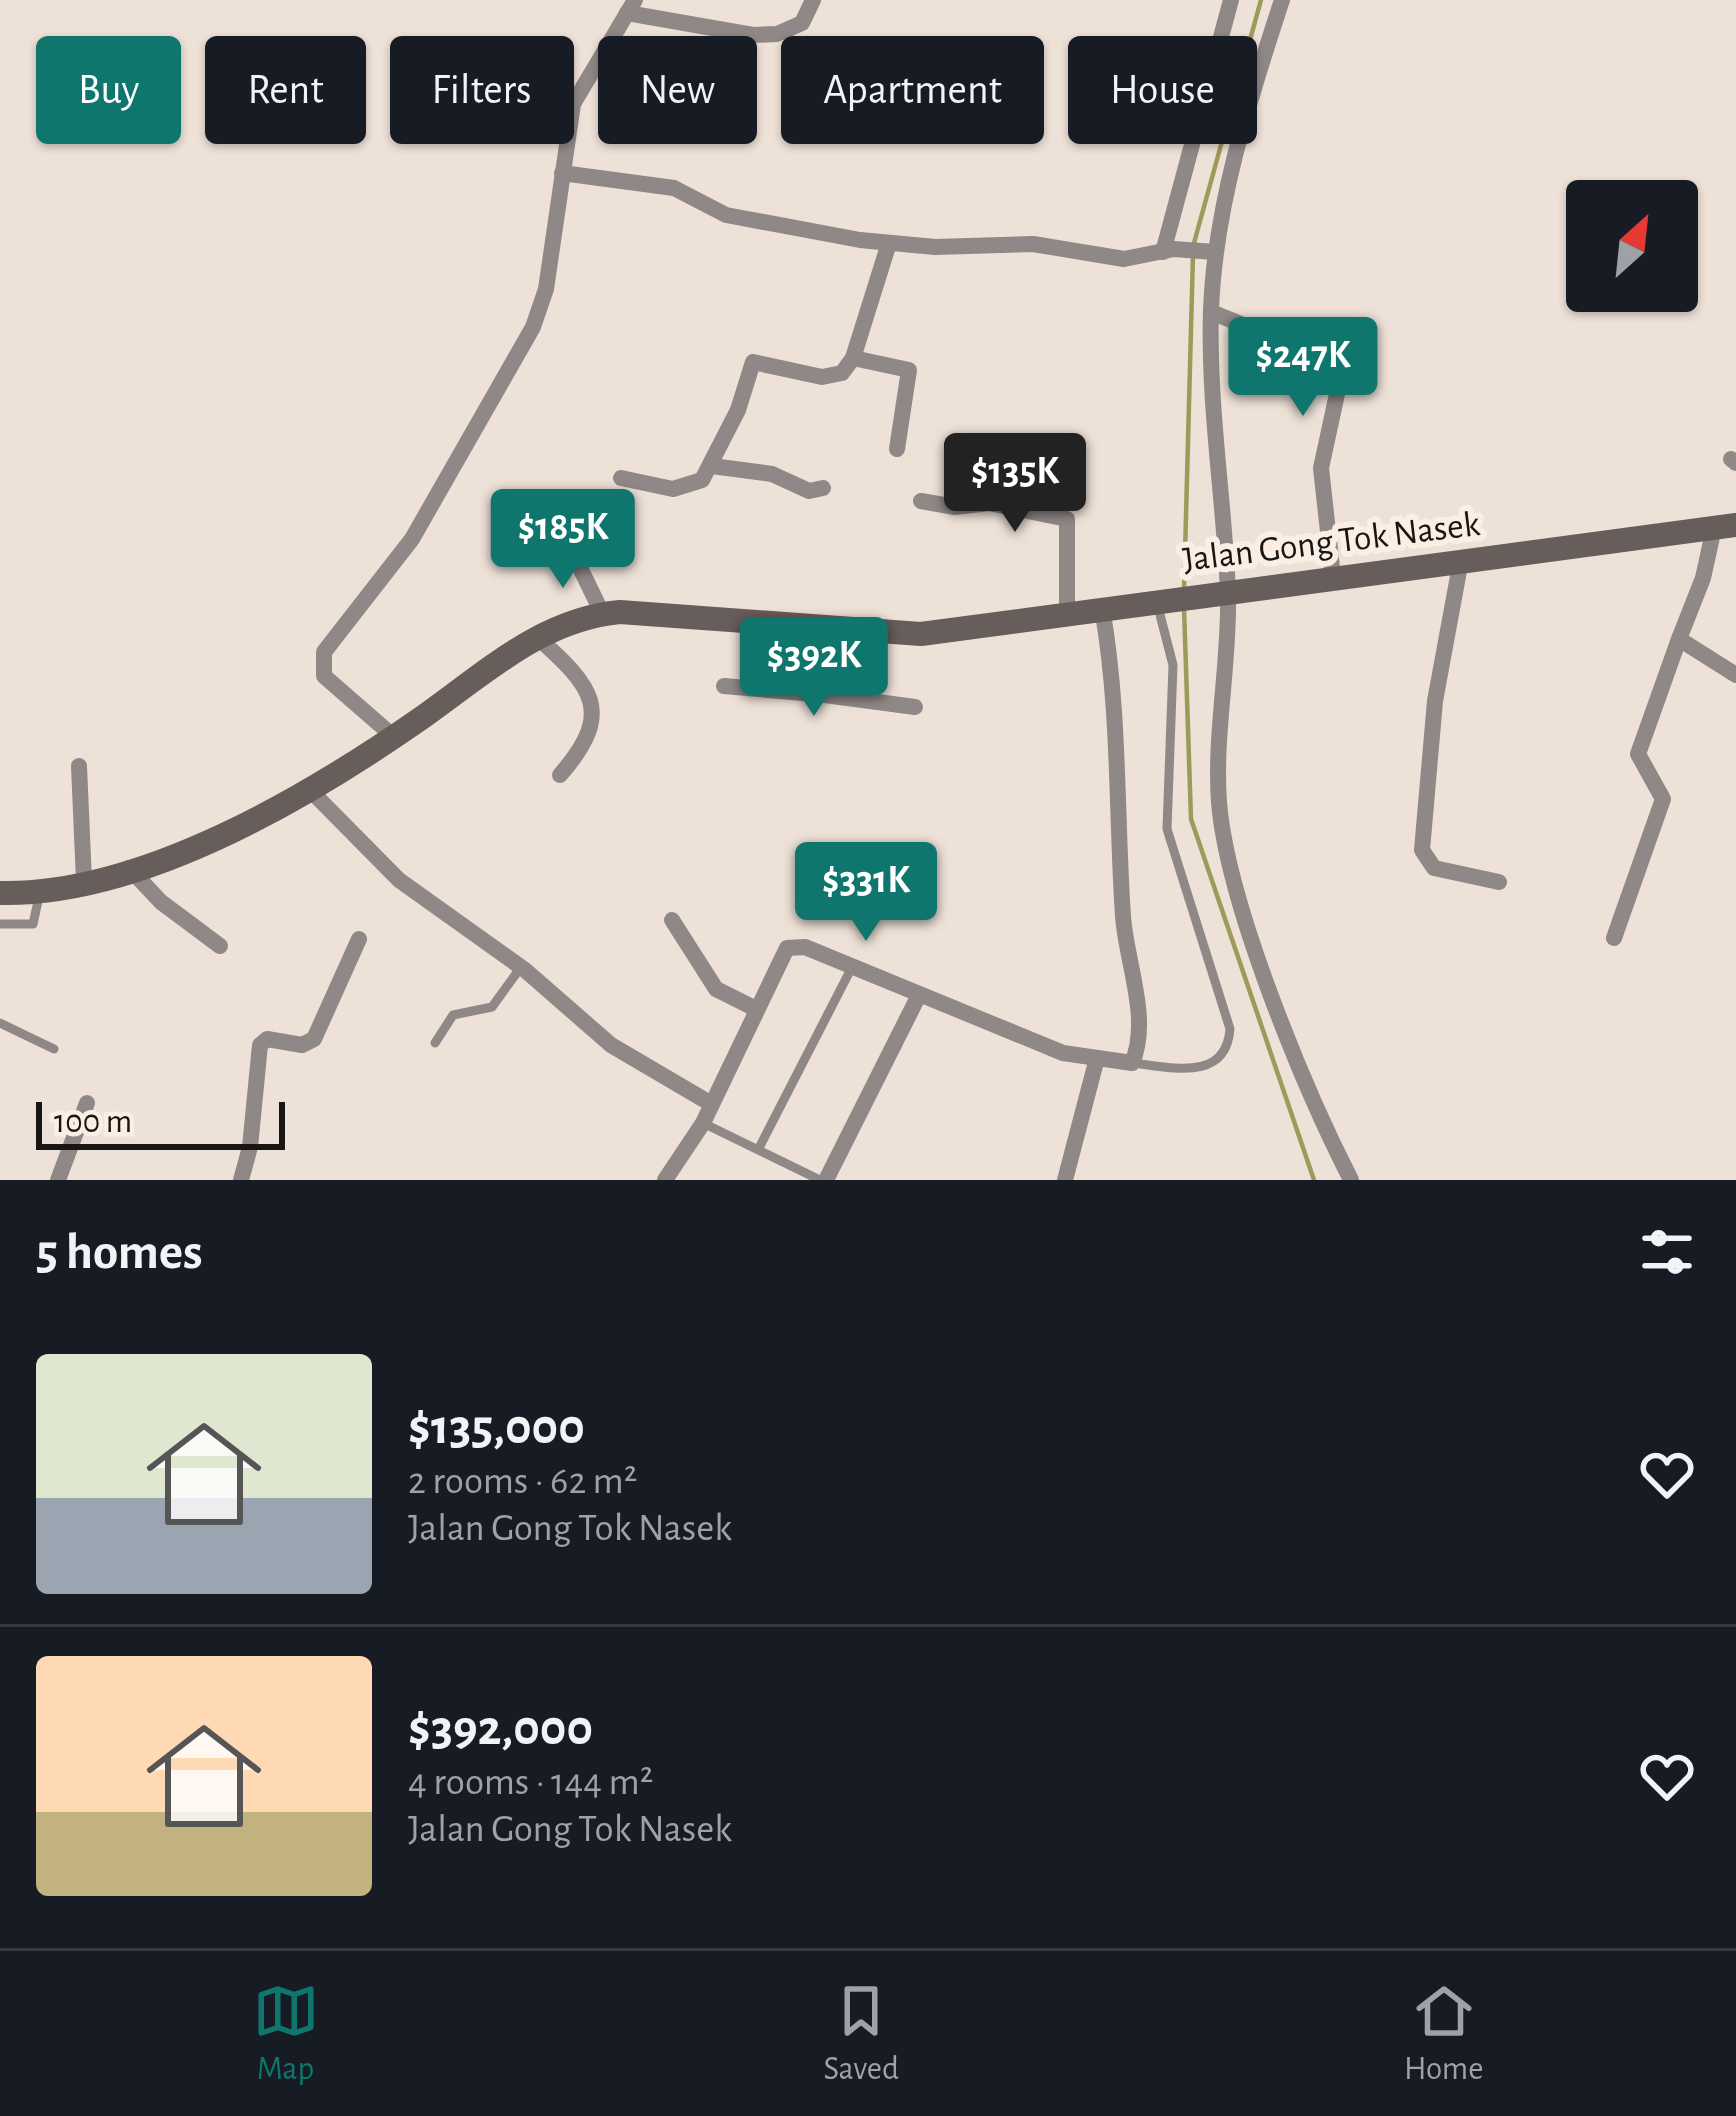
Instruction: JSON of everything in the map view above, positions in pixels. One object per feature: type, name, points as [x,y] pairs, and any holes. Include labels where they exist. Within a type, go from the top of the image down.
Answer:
[{"type":"main road","name":"Jalan Gong Tok Nasek","points":[[0,892],[40,891],[84,880],[220,836],[312,792],[537,638],[572,620],[602,614],[921,634],[1725,526]]},
{"type":"street","points":[[394,736],[324,676],[324,652],[412,539],[527,341],[546,289],[574,104],[631,6],[765,35],[802,23],[813,0]]},
{"type":"street","points":[[1168,250],[1231,0]]},
{"type":"street","points":[[1282,0],[1221,206],[1212,252],[1215,458],[1223,592],[1218,785],[1222,829],[1266,977],[1351,1180]]},
{"type":"street","points":[[562,173],[674,188],[726,215],[890,243],[1034,244],[1124,259],[1168,250],[1212,252]]},
{"type":"street","points":[[621,478],[673,489],[695,484],[712,466],[753,362],[834,378],[853,358],[890,243]]},
{"type":"street","points":[[1211,312],[1333,361],[1342,371],[1322,467],[1333,577]]},
{"type":"street","points":[[853,358],[909,370],[897,448]]},
{"type":"street","points":[[712,466],[772,474],[809,491],[823,488]]},
{"type":"street","points":[[921,501],[955,507],[988,503],[1067,519],[1071,532],[1067,614]]},
{"type":"street","points":[[1614,938],[1663,800],[1638,754],[1725,526]]},
{"type":"street","points":[[569,545],[602,614]]},
{"type":"street","points":[[1461,560],[1435,701],[1422,850],[1434,868],[1499,882]]},
{"type":"street","points":[[665,1180],[703,1123],[708,1102],[787,948],[805,947],[1096,1062],[1132,1063],[1139,1030],[1123,920],[1117,741],[1102,608]]},
{"type":"street","points":[[825,695],[830,629]]},
{"type":"street","points":[[537,638],[580,678],[593,710],[587,742],[560,776]]},
{"type":"street","points":[[1679,639],[1736,675]]},
{"type":"street","points":[[724,686],[915,707]]},
{"type":"street","points":[[79,766],[84,880]]},
{"type":"street","points":[[312,792],[399,880],[521,967],[611,1045],[708,1102]]},
{"type":"street","points":[[130,868],[161,902],[220,946]]},
{"type":"street","points":[[672,920],[716,989],[754,1008]]},
{"type":"street","points":[[242,1180],[260,1045],[267,1039],[302,1046],[314,1039],[358,939]]},
{"type":"street","points":[[823,1180],[919,995]]},
{"type":"street","points":[[1065,1180],[1096,1062]]},
{"type":"street","points":[[58,1180],[87,1102]]},
{"type":"lane","points":[[1132,1063],[1203,1068],[1220,1060],[1228,1047],[1230,1029],[1167,829],[1164,800],[1173,665],[1164,598]]},
{"type":"lane","points":[[0,924],[33,925],[40,891]]},
{"type":"lane","points":[[435,1043],[453,1015],[492,1007],[521,967]]},
{"type":"lane","points":[[759,1148],[852,967]]},
{"type":"lane","points":[[0,1023],[54,1049]]},
{"type":"lane","points":[[703,1123],[823,1180]]},
{"type":"waterway","points":[[1194,243],[1261,0]]},
{"type":"waterway","points":[[1184,591],[1193,254]]},
{"type":"waterway","points":[[1184,608],[1191,819],[1314,1180]]}]
